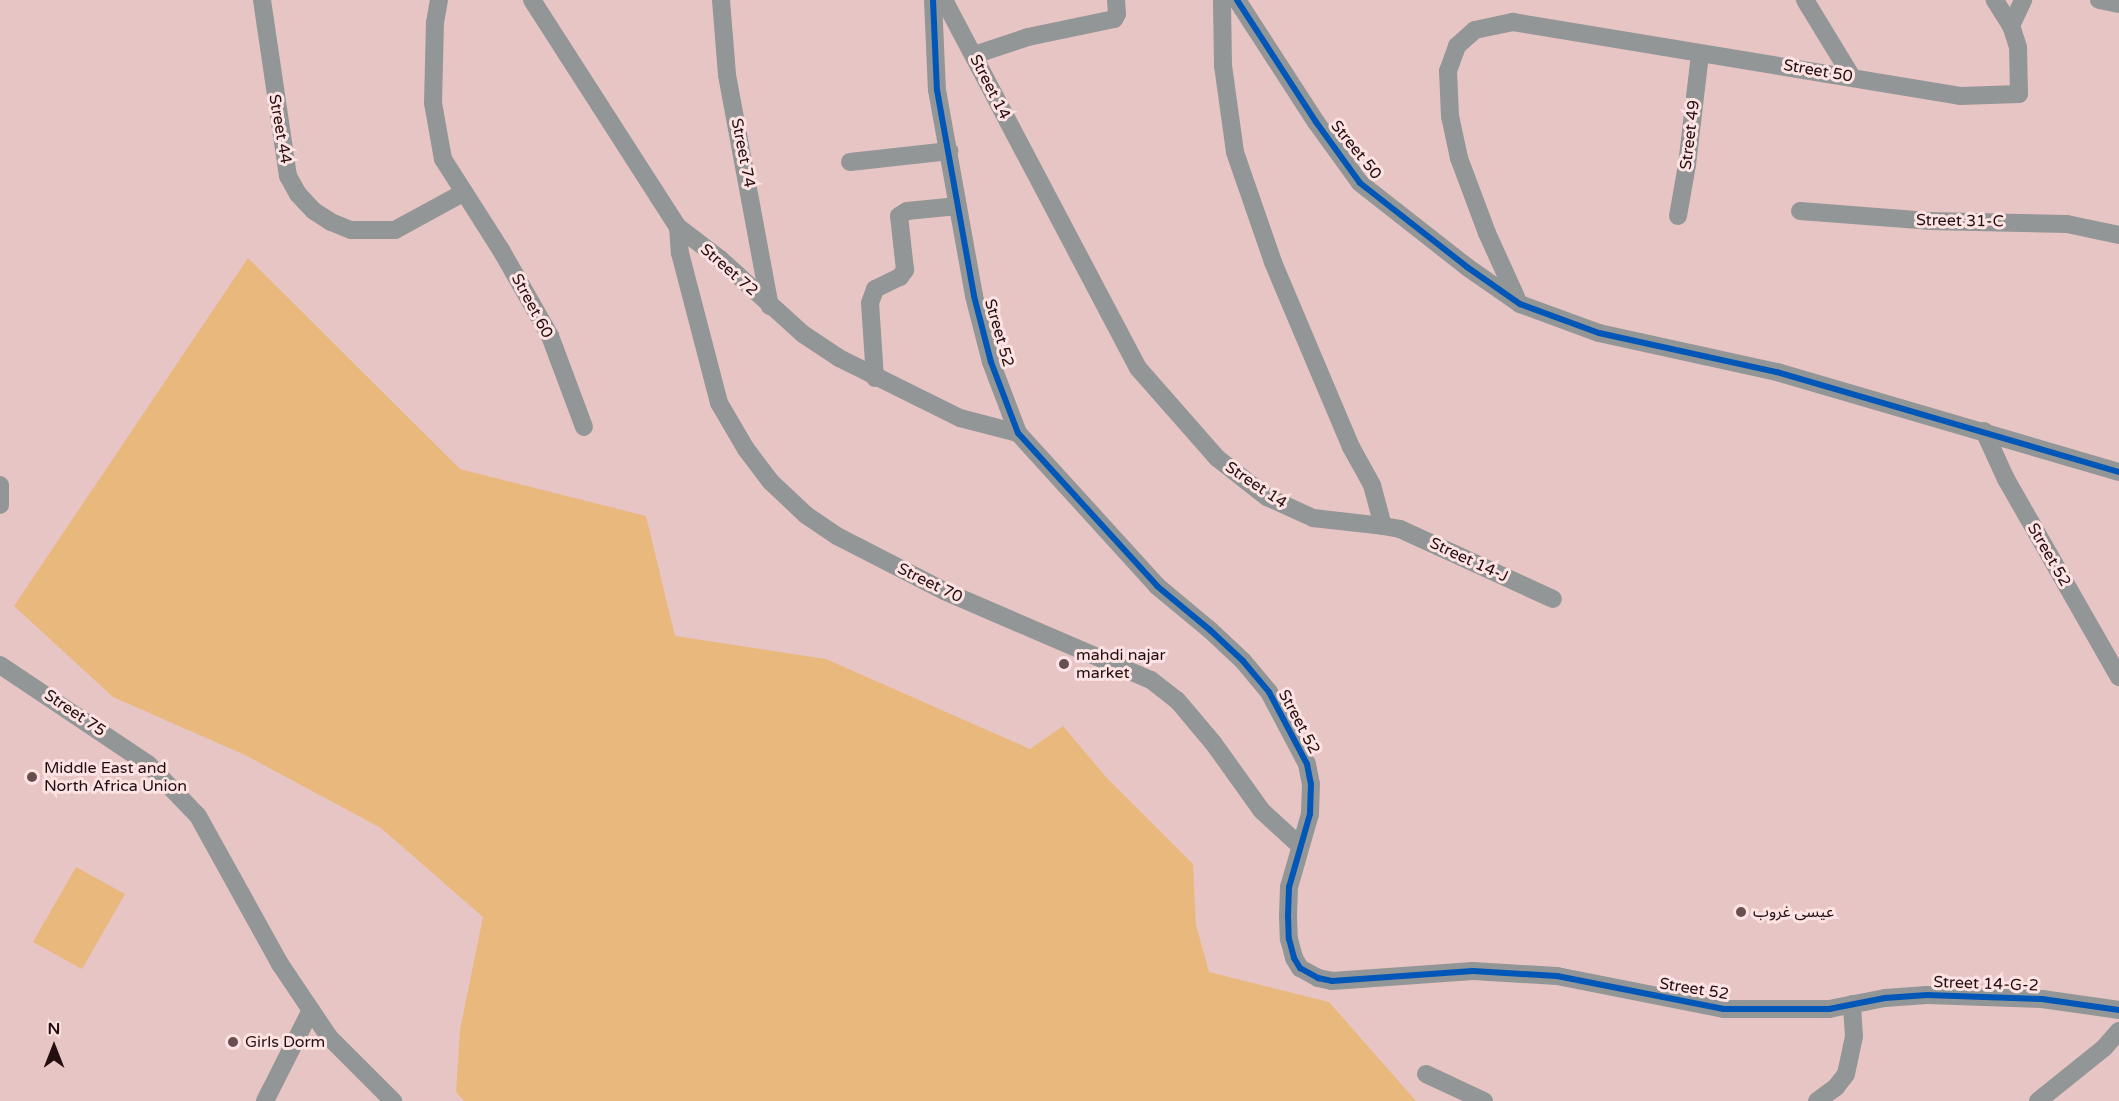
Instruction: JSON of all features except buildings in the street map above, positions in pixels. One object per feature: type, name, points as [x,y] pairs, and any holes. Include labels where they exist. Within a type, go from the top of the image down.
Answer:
[{"type":"street","name":"Street 44","points":[[262,0],[288,176],[298,194],[314,211],[331,222],[351,230],[395,230],[463,193]]},
{"type":"street","points":[[439,0],[433,68],[436,131],[443,159],[463,193]]},
{"type":"street","name":"Street 72","points":[[532,0],[678,227],[720,259],[803,334],[875,378],[960,418],[1018,434]]},
{"type":"street","name":"Street 74","points":[[721,0],[727,75],[770,306]]},
{"type":"street","name":"Street 52","points":[[933,0],[937,90],[975,296],[991,362],[1018,434],[1157,586],[1243,661],[1269,692],[1307,764],[1311,799],[1289,887],[1289,939],[1294,958],[1300,968],[1318,978],[1332,981],[1473,971],[1557,976],[1724,1009],[1829,1009],[1852,1004]]},
{"type":"street","name":"Street 14","points":[[944,0],[1138,368],[1188,428],[1217,459],[1244,481],[1290,508],[1313,518],[1383,526]]},
{"type":"street","points":[[974,56],[1028,37],[1114,19],[1117,14],[1116,0]]},
{"type":"street","points":[[1222,0],[1223,65],[1235,152],[1273,262],[1351,447],[1372,485],[1383,526]]},
{"type":"street","name":"Street 50","points":[[1237,0],[1316,122],[1360,183],[1467,267],[1520,304]]},
{"type":"street","points":[[1805,0],[1851,77]]},
{"type":"street","name":"Street 50","points":[[1520,304],[1491,242],[1459,158],[1450,116],[1448,71],[1457,46],[1475,30],[1513,22],[1960,96],[2019,94],[2018,47],[2011,26],[1995,0]]},
{"type":"street","points":[[2011,26],[2023,0]]},
{"type":"street","points":[[2099,0],[2119,4]]},
{"type":"street","name":"Street 49","points":[[1678,216],[1687,165],[1700,54]]},
{"type":"street","points":[[850,162],[949,151]]},
{"type":"street","name":"Street 60","points":[[463,193],[507,260],[550,336],[584,427]]},
{"type":"street","points":[[875,378],[870,303],[875,289],[900,277],[905,270],[899,216],[907,211],[958,206]]},
{"type":"street","name":"Street 31-C","points":[[1800,211],[1929,221],[2067,224],[2119,236]]},
{"type":"street","name":"Street 70","points":[[678,227],[680,254],[719,403],[746,450],[771,482],[806,516],[837,536],[944,591],[1151,680],[1176,700],[1214,744],[1262,811],[1300,846]]},
{"type":"street","points":[[1520,304],[1599,333],[1777,372],[1984,430],[2119,472]]},
{"type":"street","name":"Street 52","points":[[1984,430],[2006,479],[2119,677]]},
{"type":"street","points":[[0,485],[0,505]]},
{"type":"street","name":"Street 14-J","points":[[1383,526],[1400,529],[1553,599]]},
{"type":"street","name":"Street 75","points":[[0,665],[148,764],[198,816],[280,964],[329,1037],[393,1101]]},
{"type":"street","name":"Street 14-G-2","points":[[1852,1004],[1928,995],[2042,999],[2119,1010]]},
{"type":"street","points":[[1817,1101],[1836,1087],[1846,1074],[1854,1036],[1852,1004]]},
{"type":"street","points":[[265,1101],[311,1010]]},
{"type":"street","points":[[2038,1101],[2104,1048],[2119,1031]]},
{"type":"street","points":[[292,1046],[329,1037]]},
{"type":"street","points":[[1426,1074],[1484,1101]]},
{"type":"shaded area","points":[[248,258],[460,469],[646,516],[675,636],[826,659],[1030,749],[1063,726],[1106,777],[1193,864],[1196,925],[1209,972],[1329,1002],[1416,1101],[464,1101],[456,1092],[460,1030],[483,917],[381,828],[245,755],[113,697],[14,606]]},
{"type":"shaded area","points":[[76,867],[125,894],[82,969],[33,942]]},
{"type":"cycle path","points":[[933,0],[937,90],[974,296],[991,362],[1018,433],[1157,586],[1243,661],[1269,692],[1307,764],[1311,784],[1310,814],[1289,887],[1288,916],[1289,939],[1294,958],[1300,968],[1318,978],[1332,981],[1473,971],[1557,976],[1724,1009],[1829,1009],[1885,998],[1927,995],[2042,999],[2119,1010]]},
{"type":"cycle path","points":[[1237,0],[1316,122],[1360,183],[1467,267],[1520,304],[1599,333],[1777,372],[2119,472]]},
{"type":"place","name":"mahdi najar market","points":[[1064,664]]},
{"type":"place","name":"Middle East and North Africa Union","points":[[32,777]]},
{"type":"place","name":"عيسى غروب","points":[[1741,912]]},
{"type":"place","name":"Girls Dorm","points":[[233,1042]]}]
